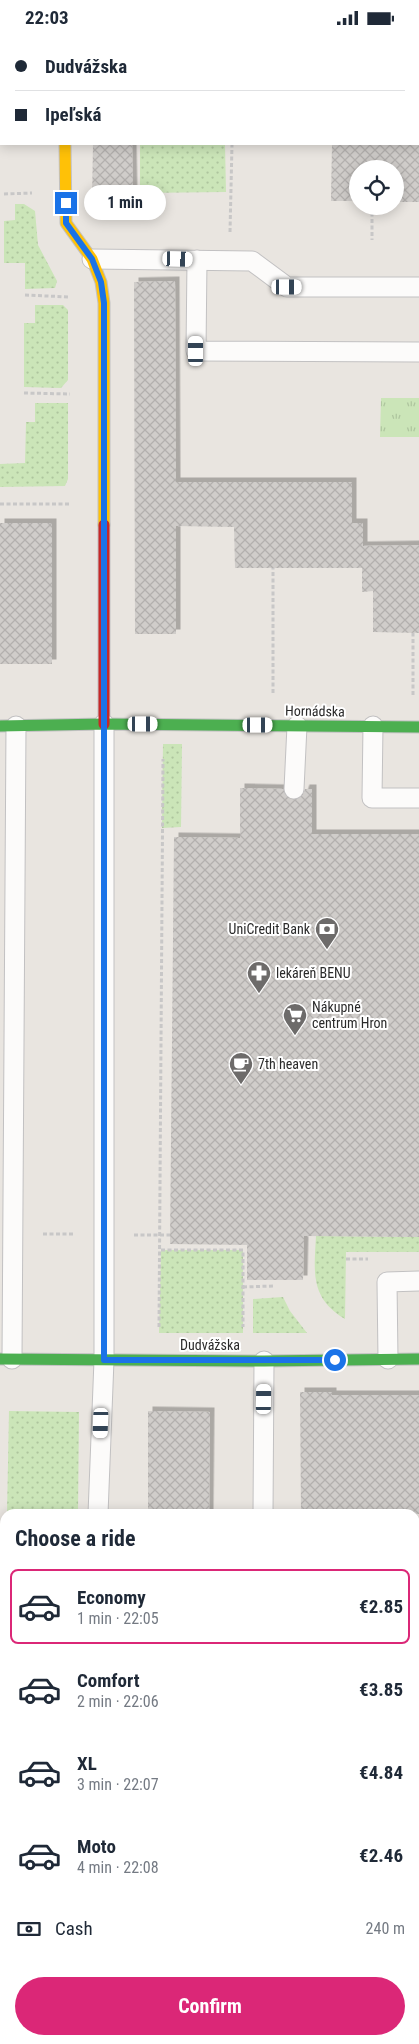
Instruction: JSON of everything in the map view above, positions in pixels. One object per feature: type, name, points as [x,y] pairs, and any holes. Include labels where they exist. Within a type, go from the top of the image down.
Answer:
[{"type":"street","points":[[65,145],[66,223],[92,259],[101,282],[104,303],[104,724]]},
{"type":"street","name":"Hornádska","points":[[8,726],[162,724],[419,727]]},
{"type":"street","name":"Dudvážska","points":[[6,1359],[264,1361],[419,1359]]},
{"type":"lane","points":[[92,259],[252,261],[287,287],[419,287]]},
{"type":"lane","points":[[197,260],[196,351],[419,352]]},
{"type":"lane","points":[[98,1509],[104,1360],[104,724]]},
{"type":"lane","points":[[6,1359],[8,726]]},
{"type":"lane","points":[[294,789],[297,726]]},
{"type":"lane","points":[[373,726],[372,798],[419,798]]},
{"type":"lane","points":[[388,1359],[387,1282],[419,1281]]},
{"type":"lane","points":[[263,1509],[264,1361]]},
{"type":"path","points":[[230,240],[232,145]]},
{"type":"path","points":[[4,193],[40,193]]},
{"type":"path","points":[[372,215],[372,240]]},
{"type":"path","points":[[25,295],[73,297]]},
{"type":"path","points":[[24,393],[73,395]]},
{"type":"path","points":[[0,504],[73,504]]},
{"type":"path","points":[[273,568],[273,694]]},
{"type":"path","points":[[413,633],[413,696]]},
{"type":"path","points":[[159,1333],[162,724]]},
{"type":"path","points":[[39,1234],[76,1234]]},
{"type":"path","points":[[127,1235],[170,1235]]},
{"type":"path","points":[[160,1250],[243,1250],[244,1333]]},
{"type":"path","points":[[243,1287],[273,1286]]},
{"type":"green space","points":[[140,145],[225,145],[226,192],[140,193]]},
{"type":"green space","points":[[15,204],[24,204],[35,211],[38,245],[57,281],[55,288],[25,289],[25,263],[4,263],[4,221],[15,220]]},
{"type":"green space","points":[[35,305],[63,305],[68,310],[68,380],[61,388],[24,387],[24,323],[35,323]]},
{"type":"green space","points":[[381,398],[419,398],[419,437],[380,437]]},
{"type":"green space","points":[[35,403],[68,403],[68,479],[65,486],[0,487],[0,464],[25,463],[26,422],[35,422]]},
{"type":"green space","points":[[163,744],[182,744],[181,827],[162,828]]},
{"type":"green space","points":[[316,1236],[419,1237],[419,1252],[346,1252],[345,1319],[325,1302],[320,1293],[315,1273]]},
{"type":"green space","points":[[161,1250],[243,1250],[243,1333],[159,1333]]},
{"type":"green space","points":[[283,1297],[290,1311],[307,1333],[253,1333],[253,1299]]},
{"type":"green space","points":[[9,1411],[79,1412],[78,1509],[7,1509]]},
{"type":"building","points":[[93,145],[132,145],[133,201],[92,201]]},
{"type":"building","points":[[332,145],[419,145],[419,202],[404,202],[404,160],[349,160],[349,201],[331,201]]},
{"type":"building","points":[[175,281],[176,482],[352,482],[352,523],[363,523],[363,546],[419,545],[419,633],[373,632],[373,591],[362,592],[362,568],[235,568],[234,527],[176,526],[176,634],[135,634],[134,282]]},
{"type":"building","points":[[0,523],[52,523],[52,664],[0,664]]},
{"type":"building","name":"Nákupné centrum Hron","points":[[240,788],[283,789],[288,798],[294,800],[303,795],[305,789],[312,789],[312,834],[419,834],[419,1237],[304,1236],[303,1280],[247,1280],[247,1245],[170,1244],[174,837],[240,838]]},
{"type":"building","points":[[300,1392],[332,1392],[332,1395],[419,1395],[419,1509],[301,1509]]},
{"type":"building","points":[[148,1411],[210,1412],[209,1509],[148,1509]]},
{"type":"traffic: fast","points":[[0,726],[104,724],[419,727]]},
{"type":"traffic: fast","points":[[0,1359],[264,1361],[419,1359]]},
{"type":"traffic: slow","points":[[65,145],[66,223],[92,259],[101,282],[104,303],[104,525]]},
{"type":"traffic: jam","points":[[104,525],[104,724]]},
{"type":"place","name":"UniCredit Bank","points":[[327,950]]},
{"type":"place","name":"lekáreň BENU","points":[[259,994]]},
{"type":"place","name":"Nákupné centrum Hron","points":[[295,1036]]},
{"type":"place","name":"7th heaven","points":[[241,1085]]},
{"type":"route","points":[[66,203],[66,223],[92,259],[101,282],[104,303],[104,1360],[335,1360]]}]
